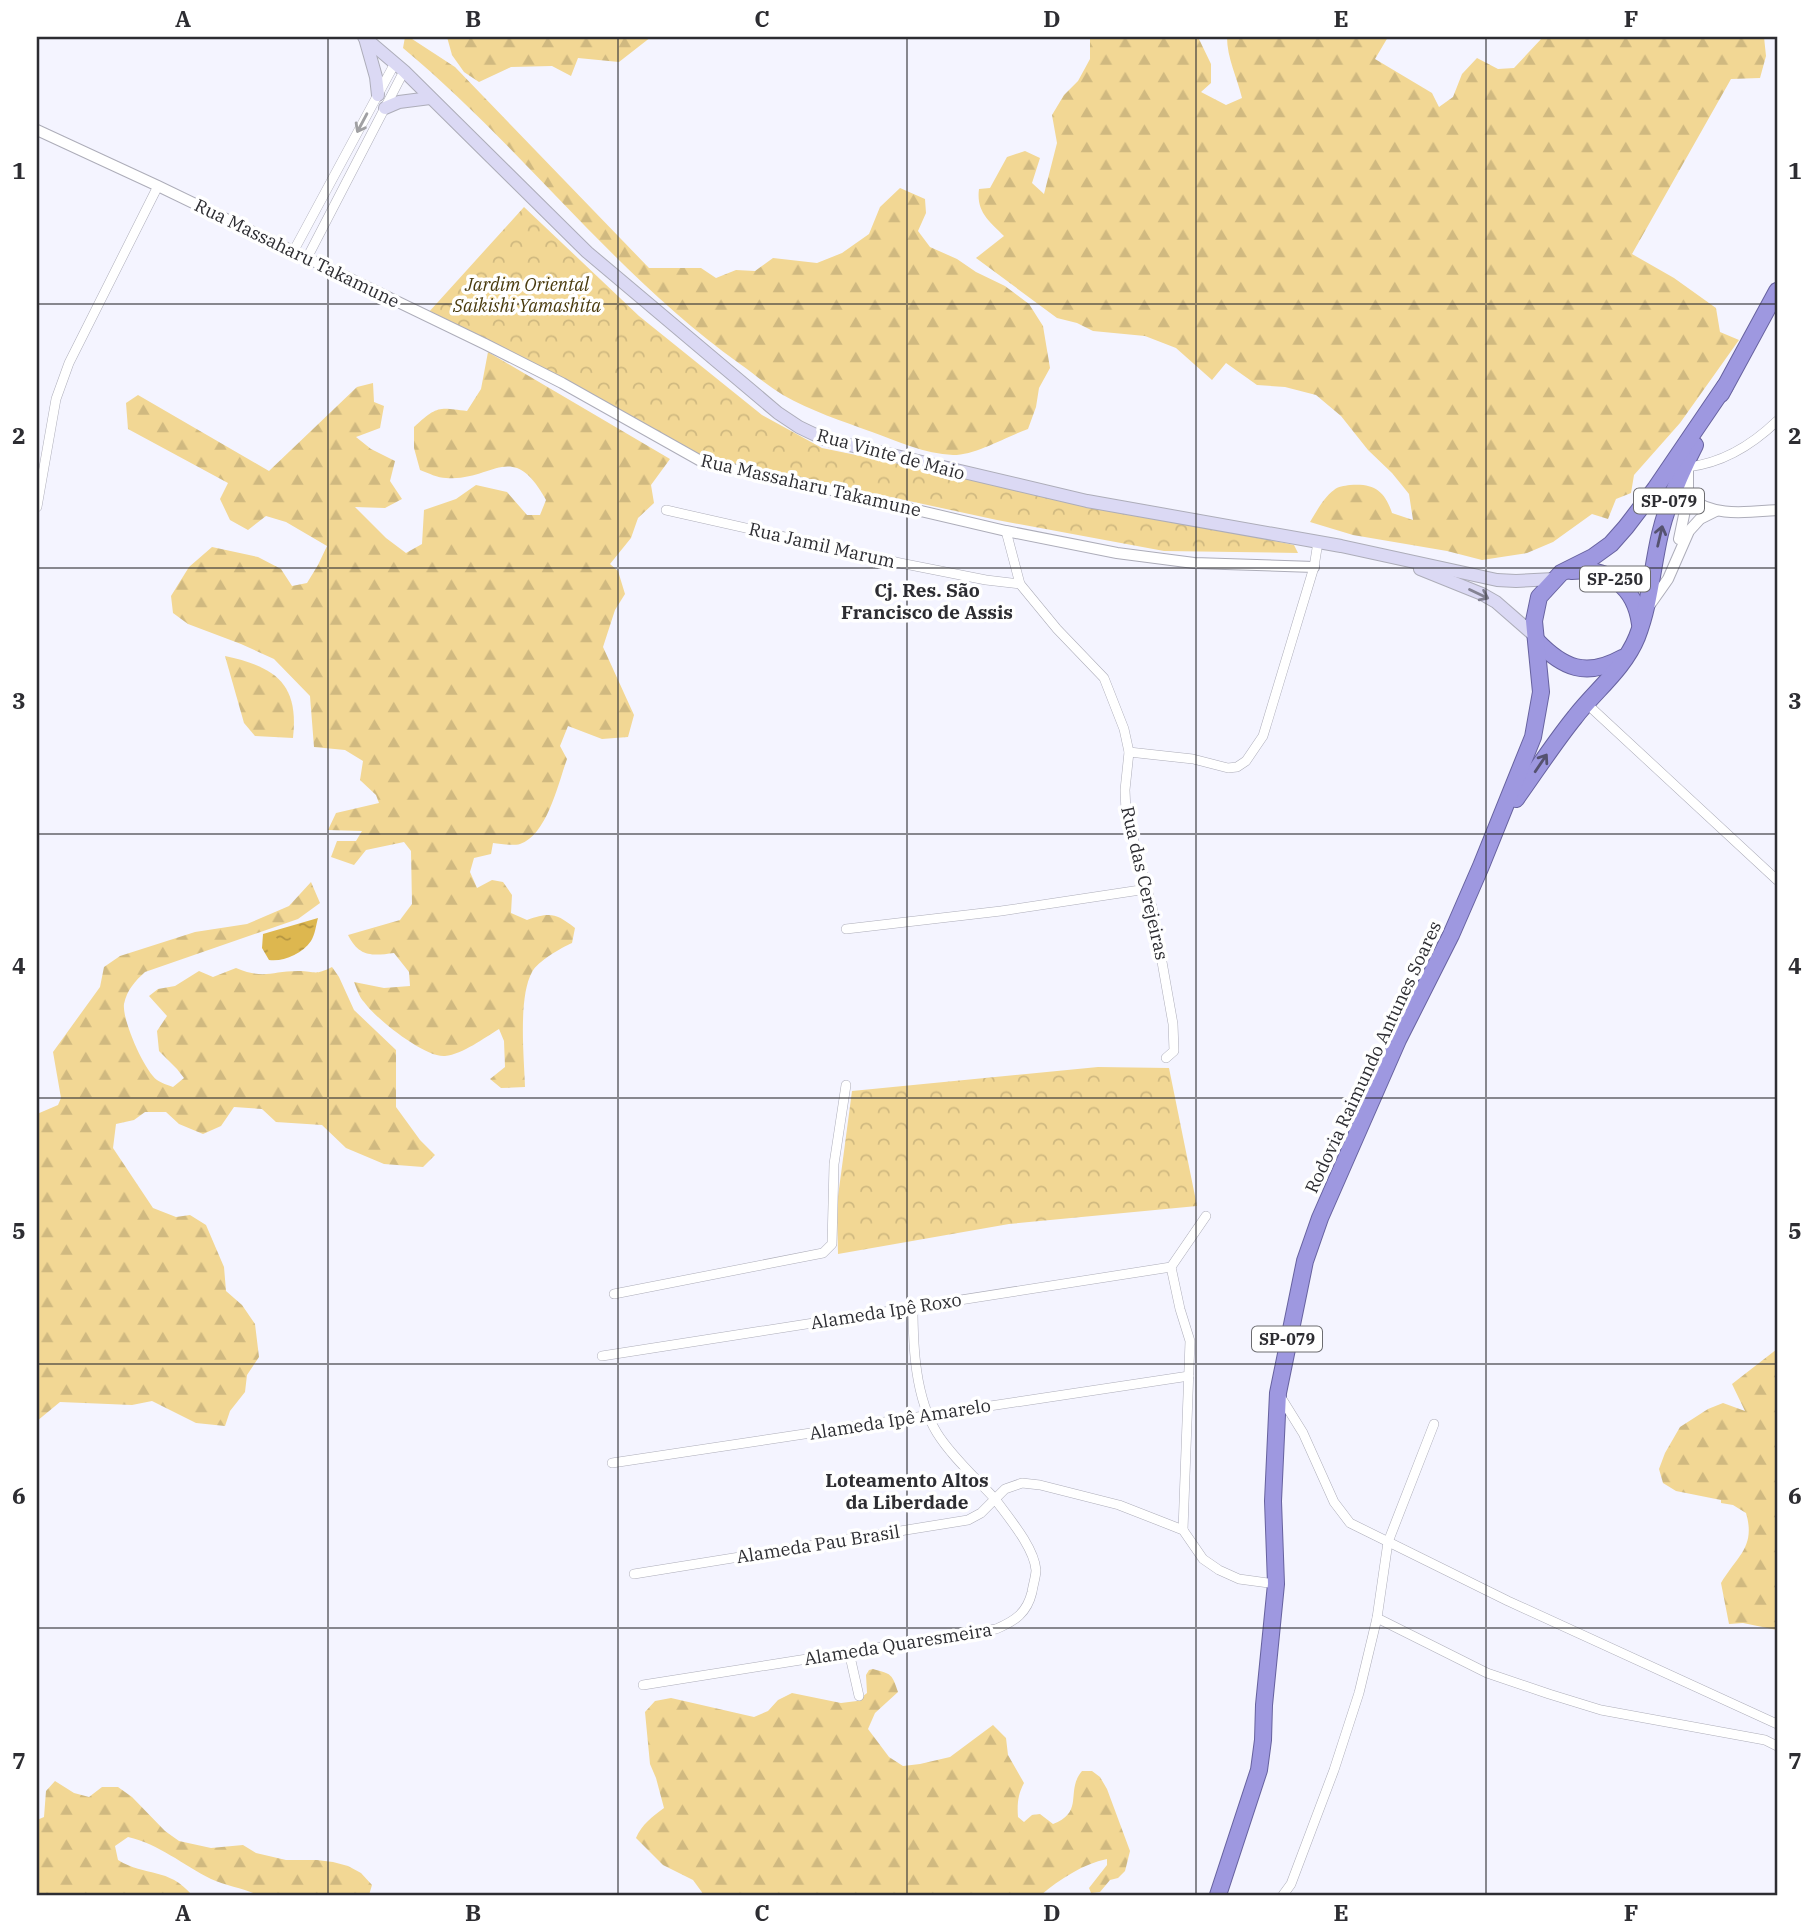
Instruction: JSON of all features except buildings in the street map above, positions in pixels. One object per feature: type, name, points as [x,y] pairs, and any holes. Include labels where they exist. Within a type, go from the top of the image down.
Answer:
[{"type":"highway","name":"SP-079","points":[[1502,819],[1558,740],[1627,655],[1646,609],[1660,535],[1672,490],[1777,291]]},
{"type":"highway","name":"SP-079","points":[[1502,819],[1534,737],[1538,715],[1541,692],[1535,610],[1543,591],[1558,576],[1611,544],[1655,489],[1725,386]]},
{"type":"highway","name":"SP-250","points":[[1558,576],[1593,571],[1620,581],[1636,605],[1641,626]]},
{"type":"highway","name":"SP-250","points":[[1536,638],[1559,660],[1575,668],[1604,667],[1627,655]]},
{"type":"highway","name":"Rodovia Raimundo Antunes Soares","points":[[1222,1893],[1259,1770],[1264,1740],[1264,1705],[1276,1584],[1273,1501],[1278,1393],[1298,1289],[1320,1218],[1398,1040],[1451,935],[1502,819]]},
{"type":"main road","name":"Rua Vinte de Maio","points":[[364,37],[399,67],[587,252],[713,360],[799,428],[824,439],[857,448],[1087,502],[1318,542],[1497,580],[1558,576]]},
{"type":"main road","points":[[364,37],[376,77],[378,95]]},
{"type":"main road","points":[[385,108],[406,100],[430,98]]},
{"type":"main road","name":"Rua Vinte de Maio","points":[[1394,557],[1482,594],[1496,602],[1536,638]]},
{"type":"street","points":[[293,252],[378,95],[399,67]]},
{"type":"street","points":[[307,258],[385,108],[399,67]]},
{"type":"street","name":"Rua Massaharu Takamune","points":[[37,131],[158,186],[518,360],[706,464],[1006,530],[1173,561],[1314,567]]},
{"type":"street","points":[[37,507],[56,399],[69,362],[158,186]]},
{"type":"street","points":[[1674,566],[1688,496],[1688,463],[1708,464],[1737,452],[1777,421]]},
{"type":"street","points":[[1688,496],[1701,506],[1716,511],[1777,510]]},
{"type":"street","name":"Rua Jamil Marum","points":[[666,510],[900,563],[1020,584]]},
{"type":"street","points":[[1646,609],[1657,596],[1674,566],[1689,531],[1700,519],[1716,511]]},
{"type":"street","name":"Rua das Cerejeiras","points":[[1006,530],[1020,584],[1057,629],[1104,678],[1118,709],[1129,752],[1126,812],[1147,889],[1173,1024],[1174,1051],[1166,1058]]},
{"type":"street","points":[[1129,752],[1193,759],[1228,768],[1237,767],[1246,761],[1262,736],[1314,567],[1318,542]]},
{"type":"street","points":[[1587,704],[1777,880]]},
{"type":"street","points":[[846,929],[1001,911],[1147,889]]},
{"type":"street","points":[[614,1294],[823,1253],[829,1249],[832,1244],[834,1164],[846,1085]]},
{"type":"street","points":[[1206,1216],[1171,1267],[1190,1341],[1183,1530],[1203,1559],[1219,1570],[1239,1579],[1276,1584]]},
{"type":"street","name":"Alameda Ipê Roxo","points":[[602,1356],[1171,1267]]},
{"type":"street","name":"Alameda Quaresmeira","points":[[643,1685],[996,1629],[1020,1616],[1029,1602],[1036,1570],[1020,1534],[995,1499],[937,1433],[922,1391],[913,1344],[913,1306]]},
{"type":"street","name":"Alameda Ipê Amarelo","points":[[611,1463],[1189,1376]]},
{"type":"street","points":[[1278,1393],[1303,1433],[1342,1515],[1350,1522],[1508,1601],[1777,1724]]},
{"type":"street","points":[[1283,1895],[1291,1884],[1334,1770],[1359,1693],[1377,1618],[1388,1542],[1434,1424]]},
{"type":"street","name":"Alameda Pau Brasil","points":[[634,1574],[968,1520],[981,1513],[1004,1489],[1022,1483],[1119,1505],[1183,1530]]},
{"type":"street","points":[[1377,1618],[1486,1673],[1549,1694],[1601,1710],[1765,1740],[1777,1746]]},
{"type":"street","points":[[849,1652],[859,1696]]},
{"type":"green space","points":[[405,37],[455,67],[649,268],[701,268],[716,278],[736,270],[755,271],[773,258],[817,263],[842,253],[869,234],[880,207],[900,188],[925,199],[926,213],[918,231],[930,247],[1005,286],[1029,304],[1043,326],[1050,368],[1039,388],[1028,429],[971,452],[943,454],[911,446],[838,420],[777,391],[694,329],[651,291],[488,126],[403,48]]},
{"type":"green space","points":[[447,37],[651,37],[619,62],[578,58],[571,76],[552,66],[511,67],[479,82],[464,72],[452,55]]},
{"type":"green space","points":[[1090,37],[1198,37],[1211,64],[1211,83],[1201,92],[1226,105],[1242,98],[1230,60],[1227,37],[1388,37],[1375,59],[1432,93],[1439,107],[1453,97],[1462,74],[1477,58],[1498,69],[1514,68],[1543,37],[1764,37],[1766,56],[1760,78],[1731,79],[1632,254],[1674,278],[1716,308],[1720,332],[1739,340],[1680,423],[1634,475],[1631,493],[1616,499],[1608,519],[1592,514],[1553,542],[1527,553],[1482,560],[1447,551],[1353,535],[1310,522],[1330,493],[1343,486],[1358,485],[1377,490],[1386,499],[1392,513],[1413,520],[1409,494],[1341,416],[1316,395],[1285,387],[1257,385],[1226,363],[1212,380],[1176,348],[1145,336],[1093,331],[1057,318],[976,258],[1004,236],[985,216],[980,204],[979,189],[990,188],[1007,157],[1025,151],[1040,158],[1032,183],[1044,194],[1057,143],[1052,115],[1064,95],[1078,81],[1090,59]]},
{"type":"green space","name":"Jardim Oriental Saikishi Yamashita","points":[[524,207],[639,316],[762,415],[822,448],[1294,545],[1298,553],[1164,551],[997,520],[798,477],[708,463],[428,313]]},
{"type":"green space","points":[[488,352],[670,459],[651,485],[654,503],[638,518],[631,538],[610,564],[618,571],[625,594],[615,610],[603,647],[634,715],[628,737],[602,739],[568,726],[560,746],[567,759],[544,820],[529,839],[520,844],[493,843],[491,854],[474,858],[470,872],[477,888],[492,880],[503,882],[512,895],[511,913],[527,920],[552,915],[575,928],[572,943],[539,964],[528,983],[523,1012],[525,1087],[501,1088],[490,1079],[505,1067],[504,1041],[499,1029],[459,1052],[445,1056],[436,1055],[413,1044],[389,1027],[358,993],[354,982],[384,988],[410,986],[409,972],[394,953],[367,953],[357,948],[348,935],[400,920],[412,904],[411,851],[404,842],[366,850],[354,865],[331,857],[337,841],[356,841],[362,831],[328,830],[336,813],[379,803],[376,795],[360,780],[363,761],[345,750],[314,747],[310,696],[274,659],[188,624],[173,613],[171,596],[189,567],[212,547],[258,557],[281,569],[292,586],[307,583],[327,546],[286,522],[266,516],[248,530],[230,520],[220,499],[228,483],[128,429],[126,403],[138,395],[269,471],[357,387],[373,383],[374,402],[384,406],[380,428],[356,437],[371,449],[395,461],[390,481],[402,499],[385,508],[355,507],[386,538],[406,553],[422,544],[424,510],[456,499],[476,485],[507,492],[527,515],[540,515],[546,500],[534,481],[523,471],[501,467],[462,478],[443,478],[420,470],[414,448],[414,427],[438,410],[467,411],[481,389]]},
{"type":"green space","points":[[225,656],[258,666],[280,681],[288,691],[292,704],[293,738],[255,736],[244,723]]},
{"type":"green space","points":[[311,882],[320,903],[298,919],[145,972],[132,986],[124,1004],[126,1021],[135,1044],[152,1075],[173,1087],[184,1078],[159,1051],[157,1031],[167,1016],[149,996],[158,989],[175,986],[199,971],[213,977],[236,968],[261,974],[318,972],[332,967],[354,1010],[396,1050],[396,1107],[420,1140],[435,1155],[423,1167],[384,1164],[346,1148],[322,1125],[276,1122],[262,1109],[234,1107],[221,1126],[203,1134],[179,1124],[166,1112],[145,1112],[134,1120],[116,1124],[113,1148],[153,1208],[176,1217],[190,1215],[206,1225],[224,1267],[226,1291],[242,1305],[255,1324],[259,1357],[247,1375],[245,1392],[230,1411],[225,1426],[196,1423],[152,1401],[132,1405],[60,1402],[37,1421],[37,1114],[58,1105],[61,1098],[53,1052],[100,987],[104,967],[120,956],[195,932],[247,924],[289,906]]},
{"type":"green space","points":[[1098,1067],[1169,1068],[1197,1206],[1009,1224],[838,1254],[837,1204],[852,1091]]},
{"type":"green space","points":[[1777,1349],[1777,1630],[1743,1623],[1729,1624],[1721,1583],[1747,1543],[1749,1534],[1746,1513],[1733,1505],[1721,1503],[1721,1500],[1676,1491],[1663,1483],[1659,1469],[1680,1427],[1723,1403],[1745,1411],[1732,1384]]},
{"type":"green space","points":[[873,1669],[890,1676],[898,1692],[875,1713],[868,1729],[889,1757],[903,1766],[950,1757],[993,1725],[1006,1738],[1008,1755],[1024,1783],[1019,1795],[1018,1817],[1024,1822],[1032,1815],[1040,1814],[1053,1824],[1069,1813],[1077,1779],[1082,1771],[1092,1771],[1100,1777],[1107,1789],[1130,1851],[1125,1871],[1118,1878],[1110,1880],[1100,1892],[1091,1893],[1089,1888],[1107,1865],[1107,1859],[1072,1873],[1041,1895],[704,1895],[693,1880],[663,1865],[636,1838],[644,1825],[664,1808],[650,1764],[645,1712],[655,1701],[671,1698],[754,1717],[768,1711],[778,1700],[792,1693],[841,1703],[857,1701],[867,1693],[866,1675]]},
{"type":"green space","points":[[55,1781],[74,1793],[89,1797],[102,1787],[118,1787],[179,1841],[211,1848],[243,1845],[256,1853],[286,1860],[317,1860],[348,1866],[361,1873],[372,1885],[369,1895],[258,1895],[211,1879],[161,1850],[128,1837],[115,1846],[118,1860],[174,1880],[192,1895],[37,1895],[37,1820],[44,1817],[46,1791]]},
{"type":"water","points":[[318,918],[312,939],[303,950],[286,958],[269,960],[262,948],[263,934]]},
{"type":"district","name":"Cj. Res. São Francisco de Assis","points":[[927,601]]},
{"type":"district","name":"Loteamento Altos da Liberdade","points":[[907,1491]]}]
